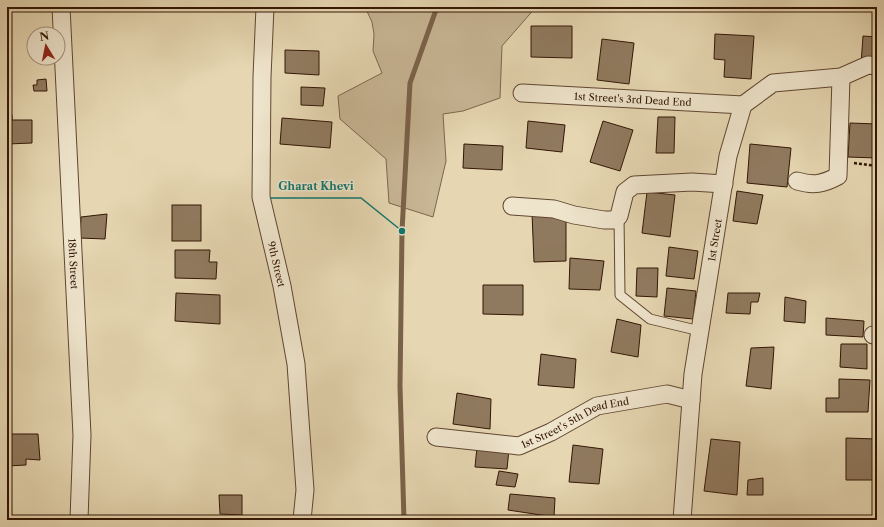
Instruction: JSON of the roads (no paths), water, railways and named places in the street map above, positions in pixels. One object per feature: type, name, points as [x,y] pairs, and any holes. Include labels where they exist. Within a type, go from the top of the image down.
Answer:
[{"type":"street","name":"18th Street","points":[[61,7],[82,435],[79,520]]},
{"type":"street","name":"9th Street","points":[[265,7],[262,77],[261,197],[282,286],[296,364],[305,490],[302,520]]},
{"type":"street","points":[[743,105],[773,83],[841,77],[868,65],[877,66]]},
{"type":"street","points":[[797,181],[808,185],[824,183],[838,176],[841,77]]},
{"type":"street","name":"1st Street's 3rd Dead End","points":[[522,93],[743,105]]},
{"type":"street","name":"1st Street","points":[[682,520],[693,374],[728,156],[743,105]]},
{"type":"street","points":[[512,206],[554,209],[574,216],[614,220],[620,216],[626,192],[634,185],[692,182],[724,184]]},
{"type":"street","name":"1st Street's 5th Dead End","points":[[436,437],[520,446],[552,432],[598,406],[667,394],[691,400]]},
{"type":"lane","points":[[620,216],[620,295],[650,319],[700,331]]},
{"type":"waterway","points":[[404,520],[400,386],[402,231],[410,83],[437,7]]},
{"type":"place","name":"Gharat Khevi","points":[[402,231]]}]
